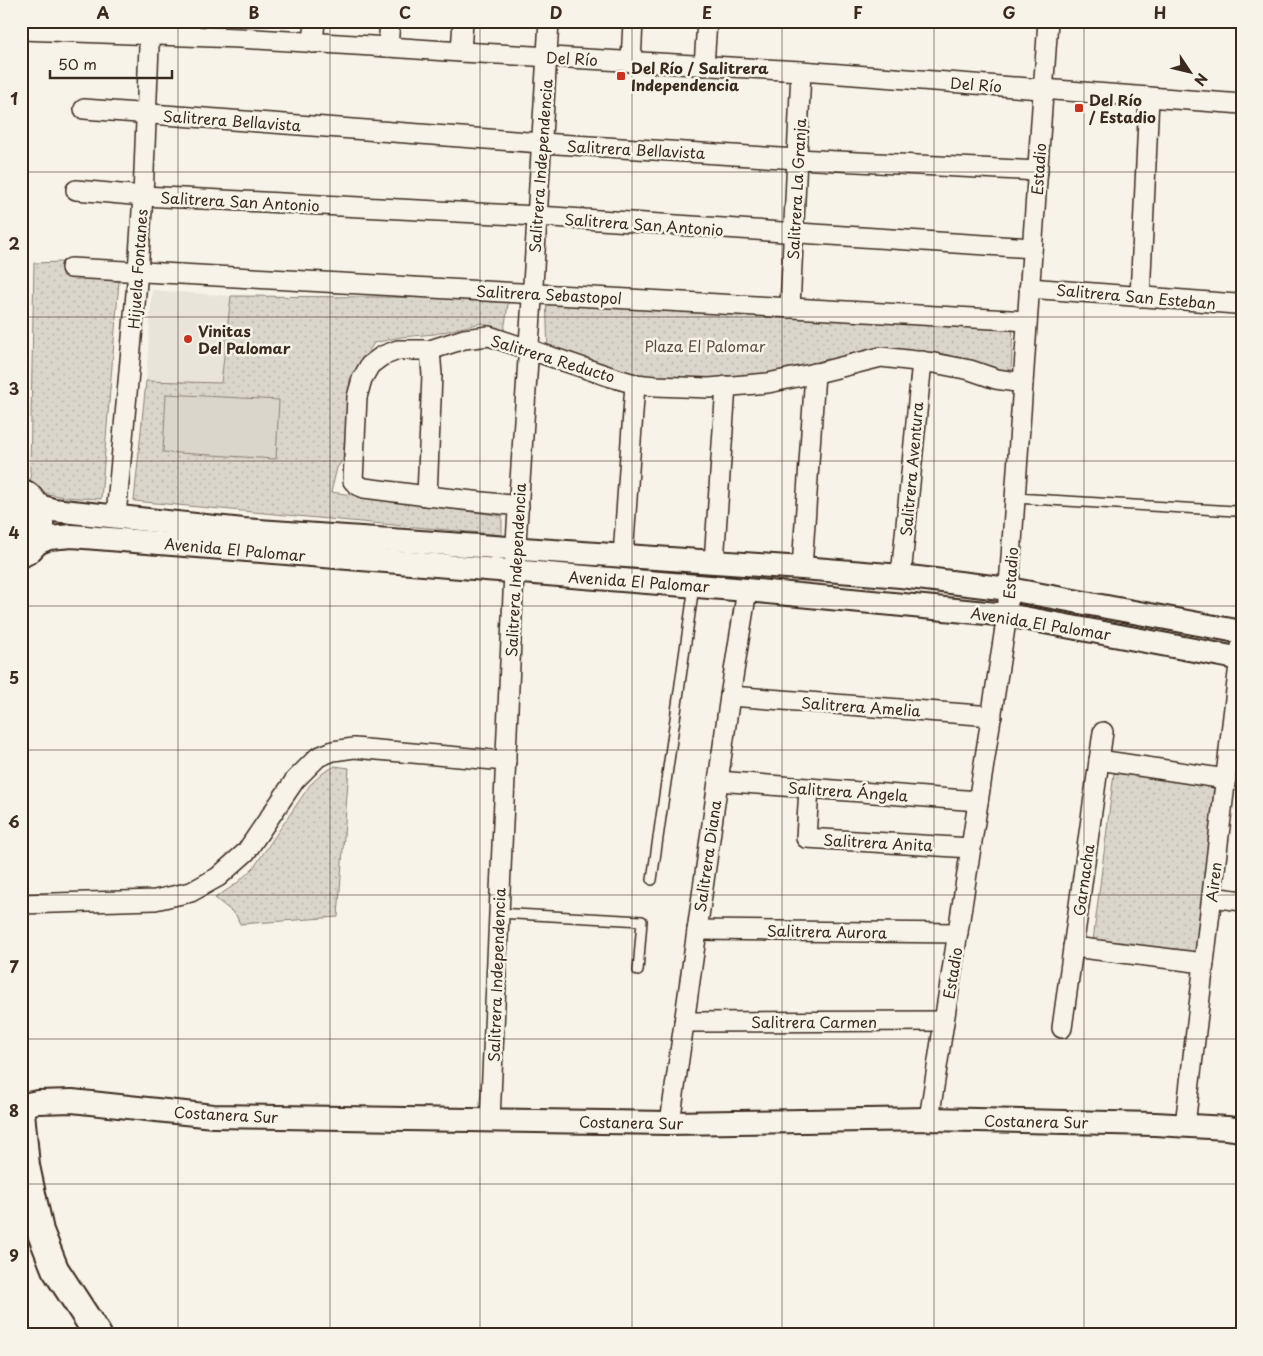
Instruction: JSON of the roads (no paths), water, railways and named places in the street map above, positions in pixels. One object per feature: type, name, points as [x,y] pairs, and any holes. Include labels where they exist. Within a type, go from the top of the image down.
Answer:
[{"type":"main road","points":[[26,494],[40,513],[41,525],[39,535],[27,549]]},
{"type":"main road","points":[[21,1112],[26,1166],[40,1231],[55,1269],[98,1335]]},
{"type":"street","points":[[313,43],[315,21]]},
{"type":"street","points":[[388,47],[390,21]]},
{"type":"street","points":[[461,52],[463,21]]},
{"type":"street","name":"Salitrera Independencia","points":[[490,1120],[514,572],[549,21]]},
{"type":"street","points":[[631,62],[632,21]]},
{"type":"street","points":[[704,66],[707,21]]},
{"type":"street","name":"Estadio","points":[[929,1119],[1007,615],[1048,21]]},
{"type":"street","name":"Del Río","points":[[21,30],[149,28],[240,30],[313,43],[801,71],[1242,104]]},
{"type":"street","name":"Hijuela Fontanes","points":[[116,516],[138,272],[143,196],[149,28]]},
{"type":"street","name":"Salitrera La Granja","points":[[790,308],[801,71]]},
{"type":"street","points":[[1140,297],[1149,98]]},
{"type":"street","name":"Salitrera Bellavista","points":[[84,109],[541,143],[797,159],[1038,170]]},
{"type":"street","name":"Salitrera San Antonio","points":[[76,190],[143,196],[536,216],[1032,248]]},
{"type":"street","name":"Salitrera Sebastopol","points":[[71,268],[1027,320]]},
{"type":"street","name":"Salitrera San Esteban","points":[[1030,288],[1236,304],[1242,302]]},
{"type":"street","name":"Salitrera Reducto","points":[[519,506],[364,488],[353,481],[356,397],[362,379],[370,365],[382,356],[398,350],[430,350],[464,339],[489,336],[611,377],[635,384],[655,386],[709,388],[768,383],[880,357],[922,361],[970,370],[996,379],[1023,383]]},
{"type":"street","points":[[427,496],[432,375],[430,350]]},
{"type":"street","name":"Salitrera Aventura","points":[[901,576],[922,361]]},
{"type":"street","points":[[802,568],[815,373]]},
{"type":"street","points":[[623,556],[635,384]]},
{"type":"street","points":[[714,562],[726,386]]},
{"type":"street","name":"Avenida El Palomar","points":[[26,494],[43,507],[53,510],[243,530],[901,576],[1009,589],[1242,632]]},
{"type":"street","name":"Avenida El Palomar","points":[[27,549],[49,538],[72,536],[747,590],[1007,615],[1241,652]]},
{"type":"street","name":"Salitrera Diana","points":[[670,1123],[730,696],[747,590]]},
{"type":"street","name":"Airen","points":[[1184,1125],[1241,652]]},
{"type":"street","name":"Salitrera Amelia","points":[[730,696],[992,716]]},
{"type":"street","name":"Garnacha","points":[[1062,1028],[1103,732]]},
{"type":"street","points":[[21,904],[155,900],[191,892],[218,877],[246,852],[296,780],[318,757],[332,751],[354,748],[506,761]]},
{"type":"street","points":[[1099,760],[1226,779]]},
{"type":"street","name":"Salitrera Ángela","points":[[718,781],[978,801]]},
{"type":"street","name":"Salitrera Anita","points":[[809,788],[806,838],[971,848]]},
{"type":"street","points":[[1212,897],[1242,901]]},
{"type":"street","name":"Salitrera Aurora","points":[[697,930],[958,933]]},
{"type":"street","points":[[1073,947],[1204,963]]},
{"type":"street","name":"Salitrera Carmen","points":[[684,1022],[944,1021]]},
{"type":"street","name":"Costanera Sur","points":[[21,1105],[38,1102],[72,1101],[213,1116],[670,1123],[929,1119],[1184,1125],[1242,1130]]},
{"type":"lane","points":[[1015,498],[1235,510]]},
{"type":"lane","points":[[652,880],[694,586]]},
{"type":"lane","points":[[499,913],[642,921],[638,971]]},
{"type":"place","name":"Del Río / Salitrera Independencia","points":[[621,76]]},
{"type":"place","name":"Del Río / Estadio","points":[[1079,108]]},
{"type":"place","name":"Vinitas Del Palomar","points":[[188,339]]},
{"type":"park label","name":"Plaza El Palomar","points":[[705,345]]}]
